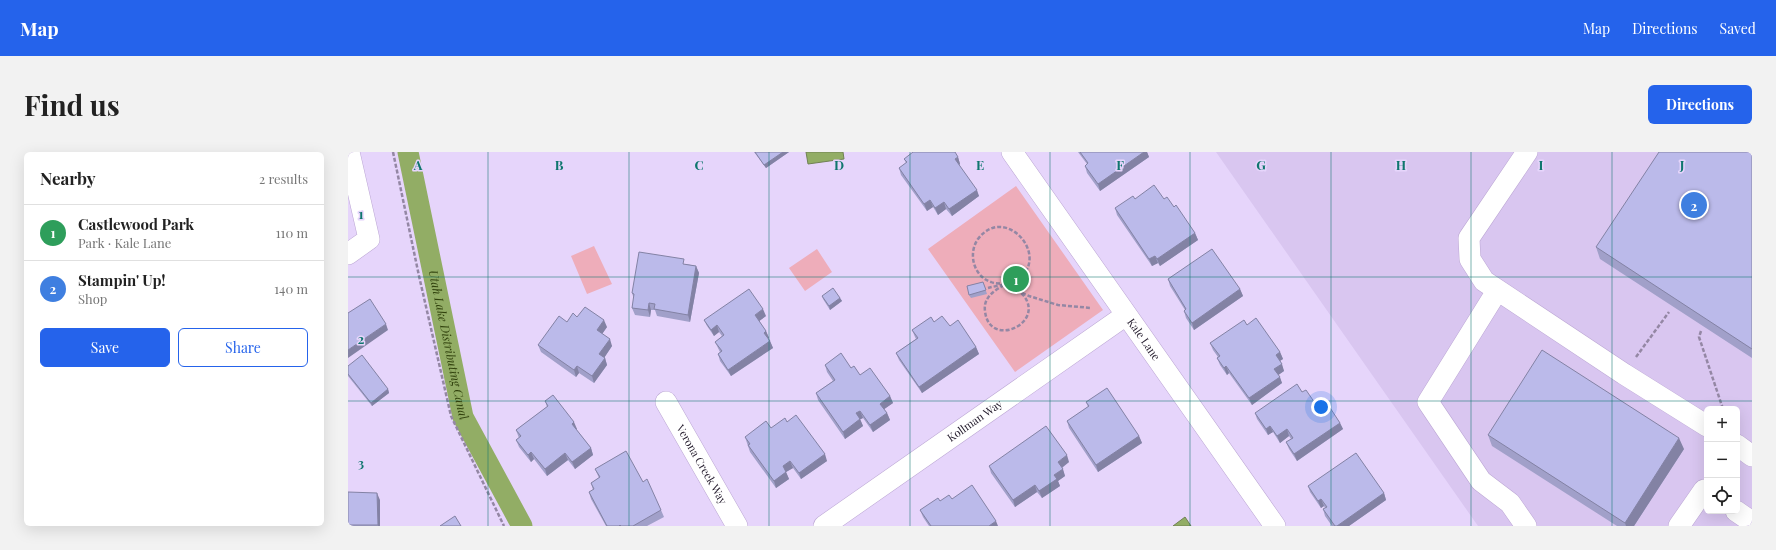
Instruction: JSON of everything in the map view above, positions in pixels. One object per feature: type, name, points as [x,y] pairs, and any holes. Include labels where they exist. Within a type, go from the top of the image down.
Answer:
[{"type":"street","points":[[348,254],[369,239],[349,152]]},
{"type":"street","name":"Kale Lane","points":[[1012,152],[1275,526]]},
{"type":"street","points":[[1527,152],[1469,238],[1470,259],[1484,281],[1496,291],[1704,424]]},
{"type":"street","points":[[1496,291],[1428,402],[1481,481],[1510,503],[1526,526]]},
{"type":"street","name":"Kollman Way","points":[[824,526],[1126,315]]},
{"type":"street","name":"Verona Creek Way","points":[[666,402],[737,526]]},
{"type":"street","points":[[1740,447],[1752,456]]},
{"type":"street","points":[[1680,526],[1704,492]]},
{"type":"street","points":[[1740,514],[1752,522]]},
{"type":"path","points":[[393,152],[451,416],[504,526]]},
{"type":"path","points":[[988,288],[1006,284],[1012,282],[1023,274],[1027,266],[1028,250],[1026,242],[1015,231],[1006,228],[996,228],[987,231],[977,241],[974,247],[973,262],[982,277],[990,282],[1006,284],[1029,296],[1058,305],[1091,308]]},
{"type":"path","points":[[1006,284],[990,294],[984,308],[985,315],[994,327],[1008,330],[1016,328],[1026,318],[1027,303],[1024,296],[1018,291]]},
{"type":"path","points":[[1624,374],[1669,312]]},
{"type":"path","points":[[1701,331],[1699,337],[1722,406]]},
{"type":"shaded area","points":[[806,152],[843,152],[844,159],[808,164]]},
{"type":"shaded area","points":[[1216,152],[1752,152],[1752,526],[1478,526]]},
{"type":"shaded area","points":[[1016,186],[1103,310],[1015,372],[928,249]]},
{"type":"shaded area","points":[[594,246],[612,284],[587,294],[571,256]]},
{"type":"shaded area","points":[[817,249],[832,272],[805,291],[789,268]]},
{"type":"shaded area","points":[[1185,517],[1191,526],[1173,526]]},
{"type":"building","points":[[755,152],[783,152],[764,165]]},
{"type":"building","points":[[913,152],[955,152],[958,157],[955,159],[977,190],[949,209],[944,202],[935,208],[930,200],[924,204],[899,168],[907,162],[904,159]]},
{"type":"building","points":[[1080,152],[1144,152],[1098,184],[1085,166],[1088,163]]},
{"type":"building","points":[[1659,152],[1752,152],[1752,349],[1596,247]]},
{"type":"building","points":[[1154,185],[1164,199],[1167,197],[1174,207],[1176,205],[1195,233],[1157,259],[1155,256],[1149,259],[1115,208],[1133,196],[1135,199]]},
{"type":"building","points":[[1212,249],[1240,289],[1192,323],[1184,311],[1186,309],[1168,279]]},
{"type":"building","points":[[639,252],[684,259],[683,264],[696,266],[688,315],[654,309],[655,304],[649,303],[648,310],[632,308],[634,294],[632,293]]},
{"type":"building","points":[[983,282],[986,290],[969,295],[967,286]]},
{"type":"building","points":[[833,288],[840,298],[829,306],[822,296]]},
{"type":"building","points":[[749,289],[763,309],[755,315],[766,331],[764,333],[770,341],[728,370],[718,354],[722,351],[715,342],[724,335],[717,325],[711,330],[704,320]]},
{"type":"building","points":[[370,299],[386,324],[348,350],[348,313]]},
{"type":"building","points":[[585,307],[604,320],[597,330],[610,339],[599,354],[605,358],[592,376],[577,366],[574,370],[538,345],[559,316],[567,322],[573,313],[577,317]]},
{"type":"building","points":[[942,316],[950,326],[958,320],[976,347],[919,387],[896,353],[918,338],[912,330],[931,317],[934,322]]},
{"type":"building","points":[[1256,318],[1280,352],[1276,355],[1282,364],[1274,369],[1280,377],[1249,398],[1226,366],[1224,368],[1217,358],[1220,356],[1210,343],[1244,320],[1247,325]]},
{"type":"building","points":[[1542,350],[1679,438],[1625,523],[1488,435]]},
{"type":"building","points":[[841,353],[851,368],[854,366],[860,375],[870,368],[890,396],[880,404],[887,413],[870,425],[860,411],[856,413],[860,419],[843,432],[816,393],[835,380],[825,365]]},
{"type":"building","points":[[362,355],[388,389],[371,403],[348,374],[348,366]]},
{"type":"building","points":[[1297,384],[1302,392],[1306,390],[1317,406],[1325,400],[1340,423],[1294,454],[1286,442],[1293,438],[1287,429],[1277,436],[1270,426],[1266,429],[1255,413]]},
{"type":"building","points":[[1107,388],[1139,436],[1096,465],[1067,421],[1089,406],[1086,402]]},
{"type":"building","points":[[553,395],[574,422],[572,424],[591,448],[572,462],[565,453],[545,469],[531,452],[528,455],[516,440],[521,436],[516,430],[548,406],[545,401]]},
{"type":"building","points":[[796,415],[825,454],[799,473],[790,461],[783,466],[786,472],[774,481],[748,445],[750,444],[745,437],[766,421],[771,428],[785,418],[787,422]]},
{"type":"building","points":[[1046,426],[1067,455],[1058,462],[1063,469],[1054,475],[1057,479],[1039,491],[1035,485],[1013,500],[989,466]]},
{"type":"building","points":[[626,451],[643,482],[647,479],[661,510],[633,526],[607,526],[589,492],[594,489],[591,483],[600,477],[595,469]]},
{"type":"building","points":[[1356,453],[1384,493],[1335,526],[1323,509],[1327,507],[1321,499],[1318,501],[1308,486]]},
{"type":"building","points":[[972,485],[996,521],[989,526],[931,526],[920,510],[938,498],[940,501],[949,495],[952,499]]},
{"type":"building","points":[[348,492],[377,493],[378,525],[348,525]]},
{"type":"building","points":[[455,516],[461,526],[440,526]]},
{"type":"waterway","name":"Utah Lake Distributing Canal","points":[[408,152],[463,417],[522,526]]},
{"type":"place","name":"Stampin' Up!","points":[[1694,205]]},
{"type":"place","name":"Castlewood Park","points":[[1016,279]]}]
